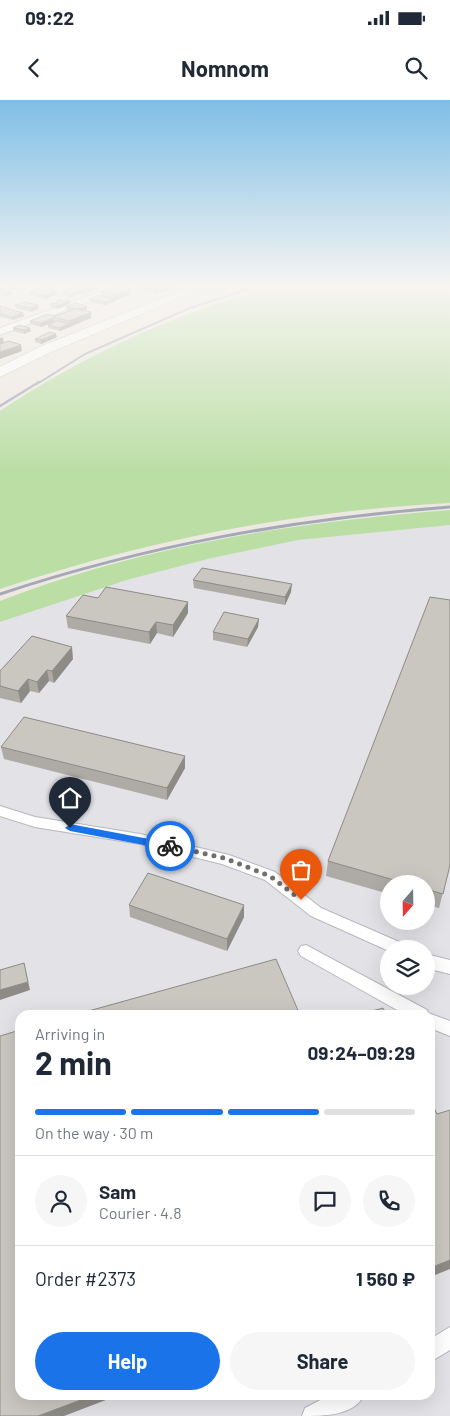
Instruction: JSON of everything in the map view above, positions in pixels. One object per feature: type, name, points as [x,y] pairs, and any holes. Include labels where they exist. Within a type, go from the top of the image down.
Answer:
[{"type":"street","points":[[0,373],[48,348]]},
{"type":"lane","points":[[0,811],[35,822],[140,839],[224,858],[270,876],[316,912],[380,941]]},
{"type":"lane","points":[[306,950],[412,1010]]},
{"type":"lane","points":[[435,963],[450,967]]},
{"type":"lane","points":[[435,1022],[450,1029]]},
{"type":"lane","points":[[435,1348],[450,1338]]},
{"type":"lane","points":[[313,1416],[343,1400]]},
{"type":"shaded area","points":[[450,525],[450,1416],[0,1416],[0,622],[130,579],[212,558],[298,540]]},
{"type":"green space","points":[[109,348],[450,348],[450,503],[335,513],[222,531],[110,556],[0,589],[0,411]]},
{"type":"green space","points":[[450,510],[450,525],[298,540],[212,558],[130,579],[0,622],[0,601],[109,565],[165,551],[279,529],[336,521]]},
{"type":"building","points":[[0,348],[11,348],[0,352]]},
{"type":"building","points":[[202,568],[292,584],[285,597],[193,580]]},
{"type":"building","points":[[106,587],[188,602],[173,625],[156,622],[149,632],[66,616],[83,595],[98,598]]},
{"type":"building","points":[[430,597],[450,600],[450,865],[443,894],[435,892],[435,875],[380,876],[328,861]]},
{"type":"building","points":[[224,612],[259,619],[248,639],[213,632]]},
{"type":"building","points":[[32,636],[72,647],[52,671],[47,670],[37,682],[28,679],[18,691],[0,686],[0,671]]},
{"type":"building","points":[[24,717],[185,756],[167,788],[1,747]]},
{"type":"building","points":[[148,873],[244,905],[227,939],[129,905]]},
{"type":"building","points":[[276,959],[298,1010],[92,1010]]},
{"type":"building","points":[[24,963],[28,982],[0,990],[0,970]]},
{"type":"building","points":[[15,1032],[15,1400],[81,1400],[38,1416],[0,1416],[0,1036]]},
{"type":"building","points":[[435,1110],[437,1114],[450,1110],[450,1260],[435,1266]]},
{"type":"railway","points":[[37,384],[85,354],[98,348]]},
{"type":"railway","points":[[0,406],[39,382]]},
{"type":"railway","points":[[0,594],[111,561],[222,537],[335,519],[450,507]]},
{"type":"way so far","points":[[170,846],[224,858],[270,876],[301,900]]},
{"type":"route","points":[[70,828],[140,839],[170,846]]}]
